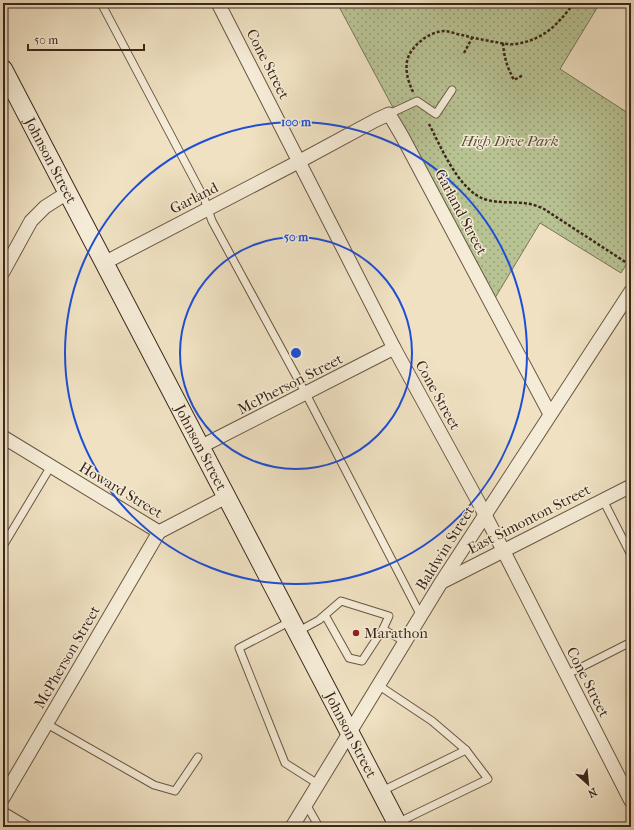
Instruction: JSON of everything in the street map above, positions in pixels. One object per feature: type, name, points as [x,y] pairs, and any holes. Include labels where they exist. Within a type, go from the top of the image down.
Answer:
[{"type":"main road","name":"Johnson Street","points":[[3,69],[398,825]]},
{"type":"street","name":"Cone Street","points":[[218,3],[300,161],[394,348],[485,515],[630,798]]},
{"type":"street","points":[[300,161],[389,114]]},
{"type":"street","name":"Garland Street","points":[[389,114],[550,414]]},
{"type":"street","name":"Garland","points":[[104,263],[300,161]]},
{"type":"street","points":[[3,272],[31,221],[45,207],[67,193]]},
{"type":"street","name":"Baldwin Street","points":[[292,827],[442,581],[631,291]]},
{"type":"street","name":"McPherson Street","points":[[200,447],[394,348]]},
{"type":"street","name":"Howard Street","points":[[3,437],[159,532],[226,497]]},
{"type":"street","name":"East Simonton Street","points":[[442,581],[631,486]]},
{"type":"street","name":"McPherson Street","points":[[3,798],[159,532]]},
{"type":"street","points":[[3,814],[25,827]]},
{"type":"lane","points":[[101,3],[204,198],[212,221],[306,394],[421,616]]},
{"type":"lane","points":[[389,114],[417,101],[436,114],[452,90]]},
{"type":"lane","points":[[3,546],[51,466]]},
{"type":"lane","points":[[603,500],[631,555]]},
{"type":"lane","points":[[318,784],[285,764],[239,648],[294,626],[319,620],[341,601],[389,616],[383,629],[373,639],[362,661],[349,658],[335,628],[325,615]]},
{"type":"lane","points":[[383,629],[405,642]]},
{"type":"lane","points":[[566,675],[631,642]]},
{"type":"lane","points":[[378,685],[432,721],[466,750],[488,779],[398,825]]},
{"type":"lane","points":[[47,724],[154,785],[175,792],[198,756]]},
{"type":"lane","points":[[380,792],[466,750]]},
{"type":"lane","points":[[306,804],[320,827]]},
{"type":"path","points":[[574,3],[553,28],[544,35],[528,41],[514,44],[503,43],[472,38],[444,31],[431,35],[420,41],[410,53],[407,64],[407,78],[417,101],[450,163],[460,180],[472,191],[484,198],[500,202],[531,204],[544,209],[630,265]]},
{"type":"path","points":[[464,53],[472,38]]},
{"type":"path","points":[[503,43],[507,67],[514,80],[523,75]]},
{"type":"green space","name":"High Dive Park","points":[[337,3],[600,3],[560,69],[631,115],[631,257],[621,273],[540,223],[495,298]]},
{"type":"place","name":"Marathon","points":[[356,633]]}]
